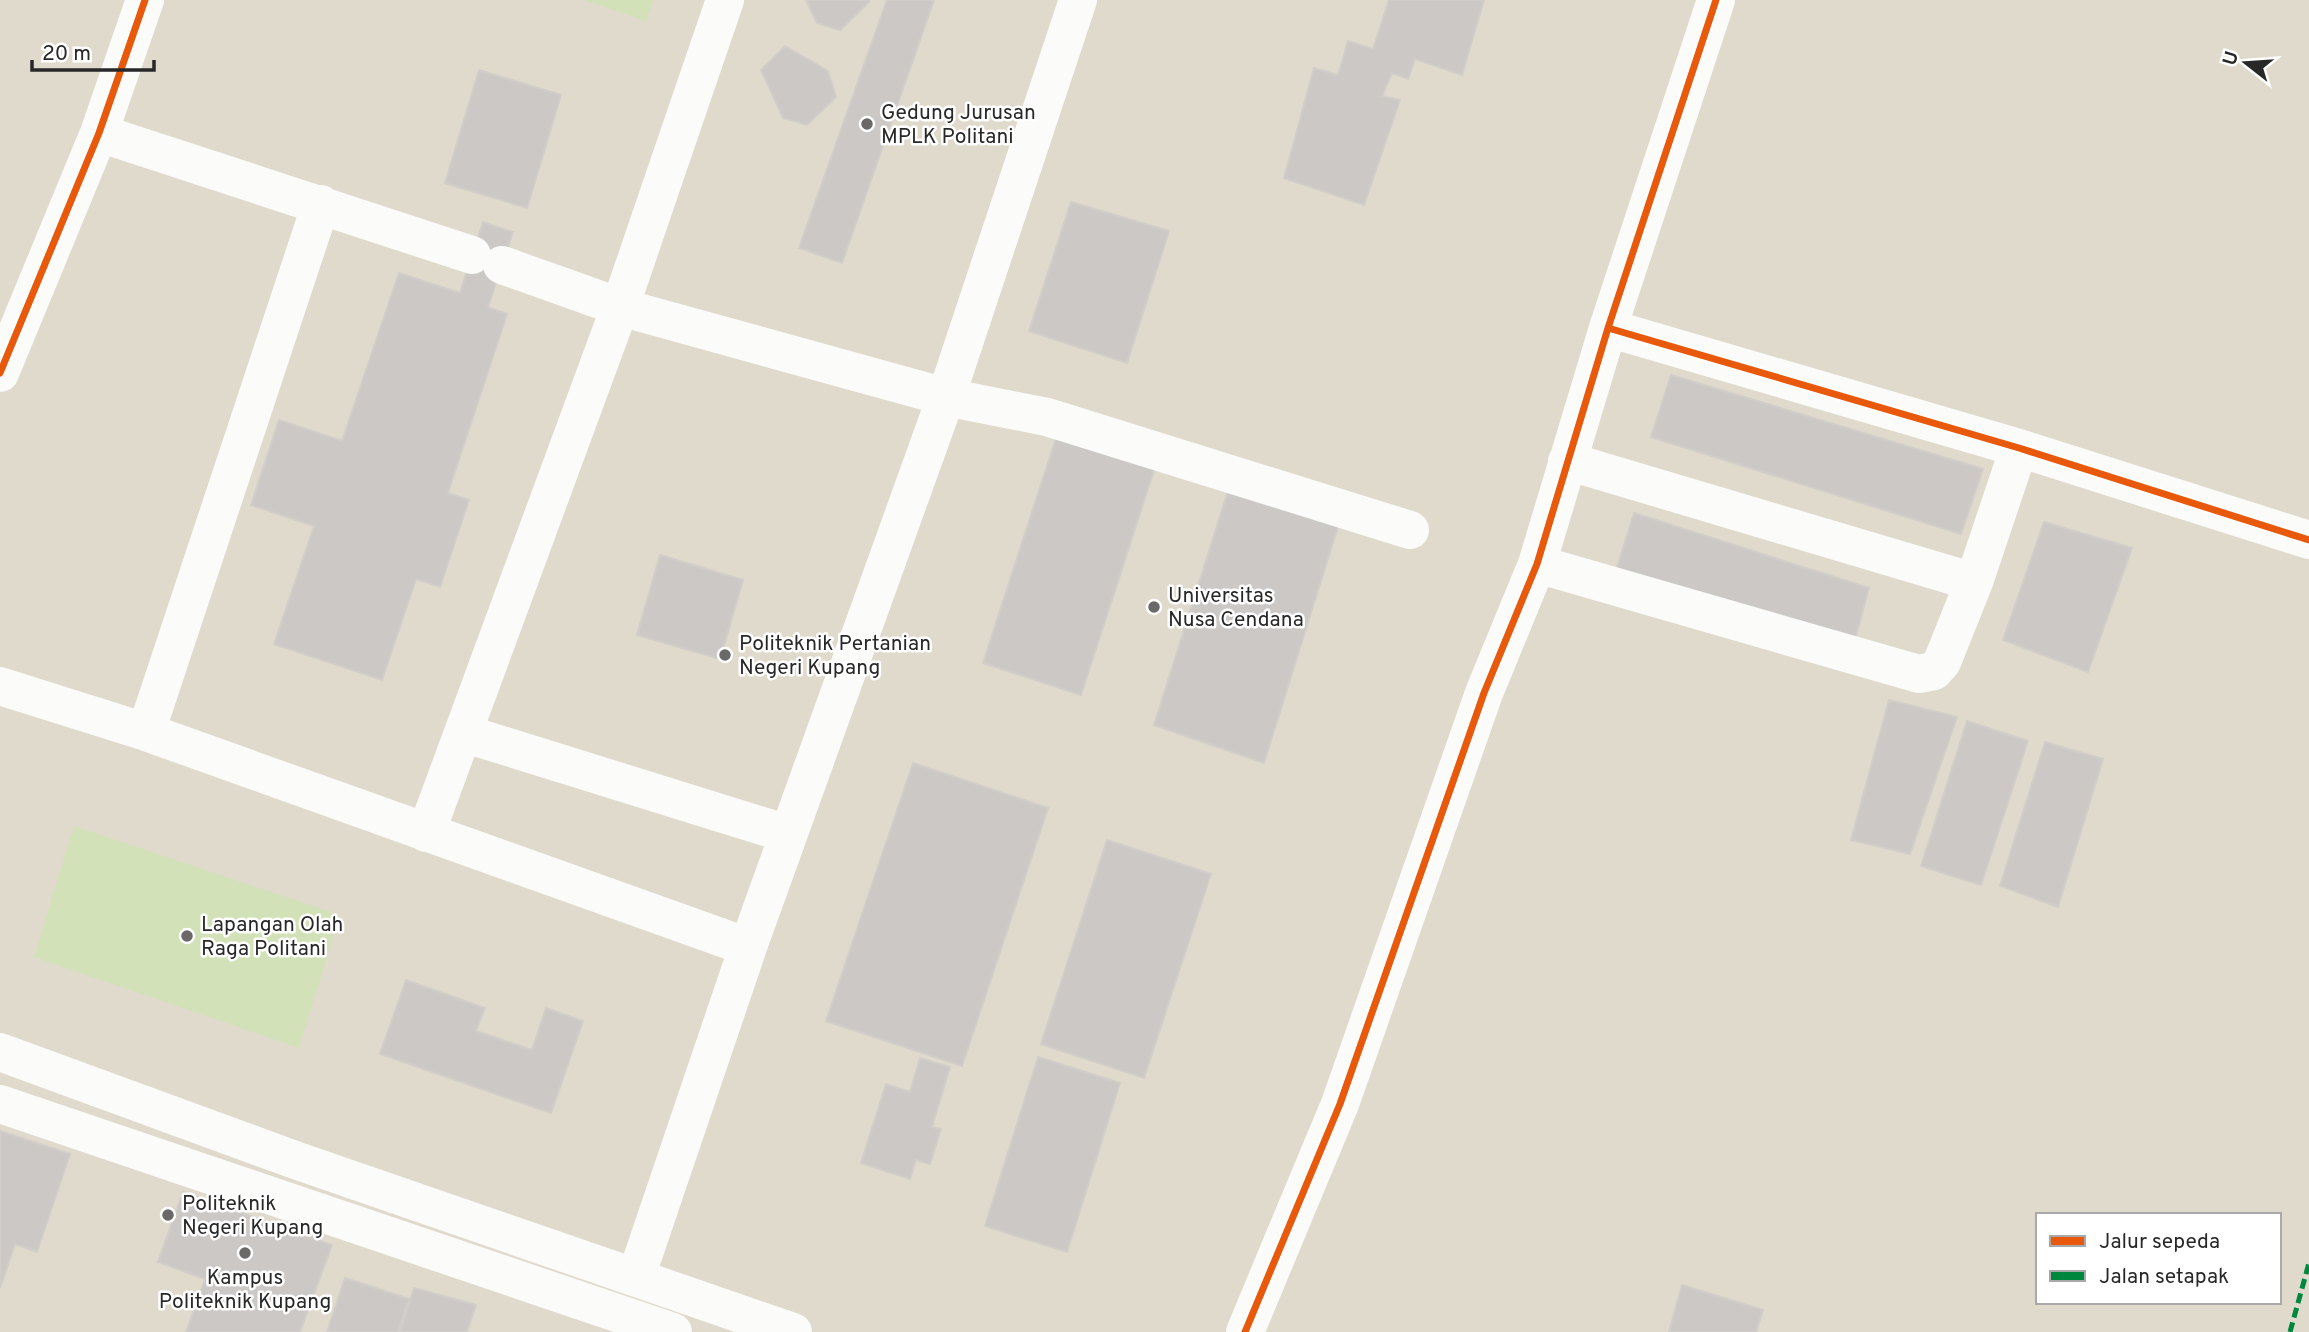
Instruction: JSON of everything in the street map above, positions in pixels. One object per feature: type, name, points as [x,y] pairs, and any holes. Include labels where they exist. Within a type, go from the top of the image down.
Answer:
[{"type":"street","points":[[0,373],[99,133],[145,0]]},
{"type":"street","points":[[426,833],[620,307],[725,0]]},
{"type":"street","points":[[636,1277],[748,947],[946,397],[1078,0]]},
{"type":"street","points":[[1245,1332],[1340,1104],[1484,693],[1536,564],[1608,327],[1716,0]]},
{"type":"street","points":[[99,133],[321,204],[620,307],[946,397],[1047,417],[1409,530]]},
{"type":"street","points":[[146,732],[321,204]]},
{"type":"street","points":[[1608,327],[2019,447],[2309,540]]},
{"type":"street","points":[[1536,564],[1919,674],[1934,671],[1942,662],[1974,582],[2019,447]]},
{"type":"street","points":[[1567,461],[1974,582]]},
{"type":"street","points":[[0,686],[146,732],[748,947]]},
{"type":"street","points":[[463,733],[788,834]]},
{"type":"street","points":[[0,1052],[295,1160],[793,1332]]},
{"type":"street","points":[[0,1104],[673,1332]]},
{"type":"shaded area","name":"Universitas Nusa Cendana","points":[[0,0],[2309,0],[2309,1332],[0,1332]]},
{"type":"green space","points":[[584,0],[653,0],[646,21]]},
{"type":"green space","name":"Lapangan Olah Raga Politani","points":[[74,826],[340,915],[299,1048],[34,957]]},
{"type":"building","points":[[806,0],[869,2],[840,30],[817,23]]},
{"type":"building","name":"Gedung Jurusan MPLK Politani","points":[[887,0],[934,0],[842,263],[799,248]]},
{"type":"building","points":[[1389,0],[1484,0],[1462,75],[1415,59],[1408,79],[1392,73],[1382,96],[1400,100],[1364,205],[1284,178],[1314,68],[1338,75],[1348,41],[1373,49]]},
{"type":"building","points":[[785,46],[828,71],[836,97],[807,125],[783,118],[761,70]]},
{"type":"building","points":[[479,70],[561,95],[527,208],[445,183]]},
{"type":"building","points":[[1071,202],[1169,231],[1127,363],[1029,331]]},
{"type":"building","points":[[483,222],[513,232],[488,307],[507,314],[448,493],[469,500],[440,587],[416,579],[382,680],[274,644],[314,526],[251,505],[279,420],[342,441],[399,273],[460,293]]},
{"type":"building","points":[[1671,375],[1983,469],[1961,534],[1651,437]]},
{"type":"building","points":[[1061,423],[1159,455],[1081,695],[983,663]]},
{"type":"building","points":[[1230,485],[1341,517],[1264,763],[1154,725]]},
{"type":"building","points":[[1634,513],[1869,588],[1854,643],[1615,574]]},
{"type":"building","points":[[2044,522],[2132,548],[2088,672],[2003,640]]},
{"type":"building","points":[[660,555],[743,580],[720,659],[637,635]]},
{"type":"building","points":[[1889,700],[1957,717],[1910,854],[1851,840]]},
{"type":"building","points":[[1967,721],[2028,741],[1981,885],[1921,866]]},
{"type":"building","points":[[2045,742],[2103,759],[2058,907],[2000,886]]},
{"type":"building","points":[[913,763],[1048,808],[962,1066],[826,1021]]},
{"type":"building","points":[[1107,840],[1211,874],[1144,1078],[1041,1044]]},
{"type":"building","points":[[406,980],[485,1008],[476,1031],[532,1050],[546,1008],[583,1021],[551,1113],[380,1054]]},
{"type":"building","points":[[1038,1057],[1120,1083],[1067,1252],[985,1226]]},
{"type":"building","points":[[920,1058],[950,1067],[932,1127],[941,1129],[930,1164],[916,1160],[910,1179],[861,1163],[886,1084],[910,1092]]},
{"type":"building","points":[[0,1131],[70,1154],[37,1252],[15,1244],[0,1288]]},
{"type":"building","name":"Kampus Politeknik Kupang","points":[[183,1192],[332,1245],[300,1332],[186,1332],[205,1279],[158,1262]]},
{"type":"building","name":"Kampus Politeknik Kupang","points":[[345,1278],[409,1299],[398,1332],[327,1332]]},
{"type":"building","points":[[1682,1285],[1763,1310],[1756,1332],[1669,1332]]},
{"type":"building","points":[[414,1288],[476,1305],[467,1332],[400,1332]]},
{"type":"marked path","points":[[2290,1332],[2309,1263]]},
{"type":"cycle path","points":[[0,373],[99,133],[145,0]]},
{"type":"cycle path","points":[[1245,1332],[1340,1104],[1484,693],[1537,564],[1608,328],[1716,0]]},
{"type":"cycle path","points":[[1608,328],[2019,448],[2309,540]]},
{"type":"place","name":"Gedung Jurusan MPLK Politani","points":[[867,124]]},
{"type":"place","name":"Universitas Nusa Cendana","points":[[1154,607]]},
{"type":"place","name":"Politeknik Pertanian Negeri Kupang","points":[[725,655]]},
{"type":"place","name":"Lapangan Olah Raga Politani","points":[[187,936]]},
{"type":"place","name":"Politeknik Negeri Kupang","points":[[168,1215]]},
{"type":"place","name":"Kampus Politeknik Kupang","points":[[245,1253]]}]
